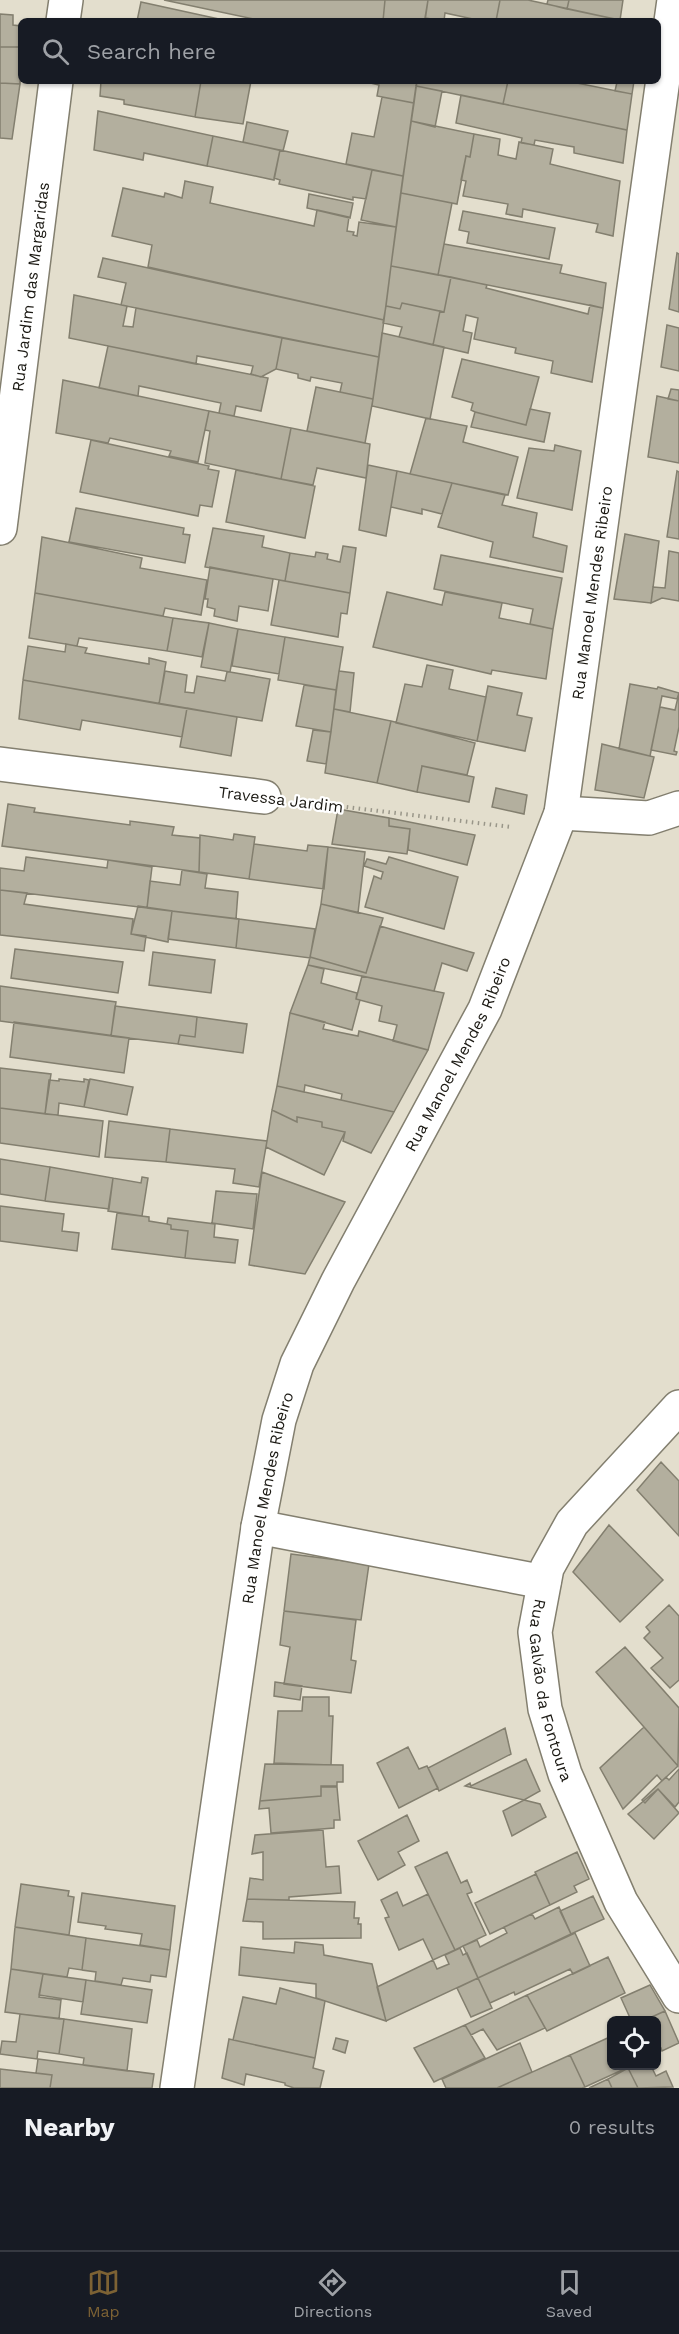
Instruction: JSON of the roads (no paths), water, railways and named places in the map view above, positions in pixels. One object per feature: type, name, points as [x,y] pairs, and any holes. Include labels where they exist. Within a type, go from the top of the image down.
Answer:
[{"type":"street","points":[[63,18],[66,0]]},
{"type":"street","name":"Rua Manoel Mendes Ribeiro","points":[[177,2088],[258,1527],[279,1420],[297,1364],[338,1281],[485,1009],[561,813],[674,0]]},
{"type":"street","name":"Rua Jardim das Margaridas","points":[[0,528],[56,84]]},
{"type":"street","name":"Travessa Jardim","points":[[0,764],[264,797]]},
{"type":"street","points":[[561,813],[649,818],[679,808]]},
{"type":"street","name":"Rua Galvão da Fontoura","points":[[679,1407],[572,1523],[547,1568],[535,1632],[545,1709],[565,1774],[621,1902],[679,1996]]},
{"type":"street","points":[[258,1527],[544,1582]]}]
